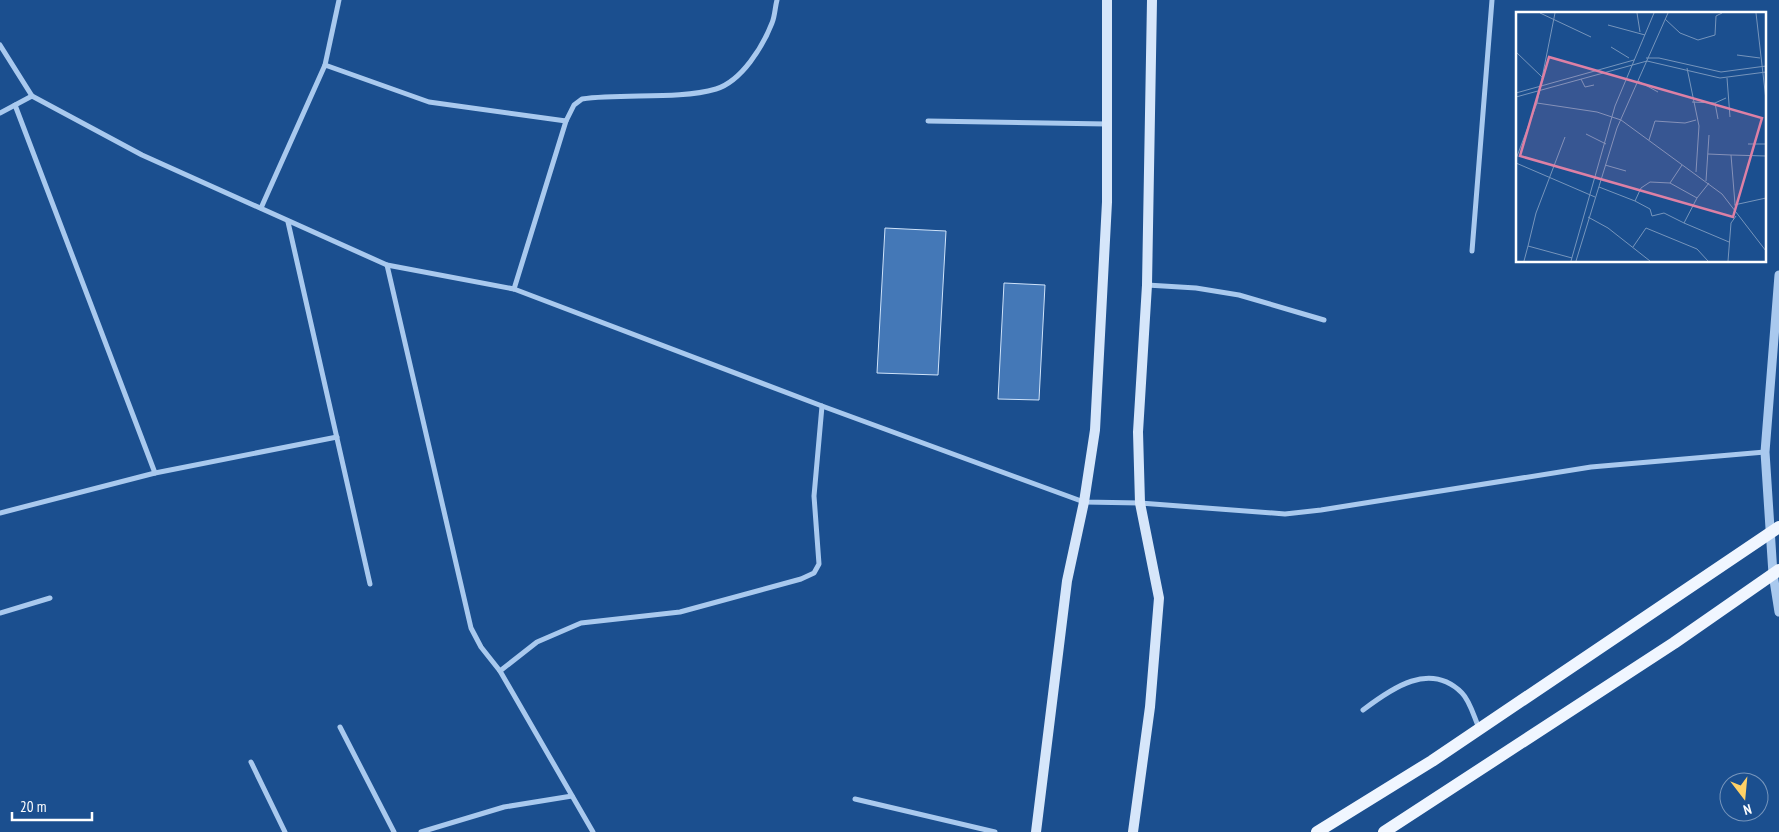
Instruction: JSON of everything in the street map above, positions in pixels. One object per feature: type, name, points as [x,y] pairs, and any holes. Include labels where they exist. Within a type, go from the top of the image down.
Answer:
[{"type":"main road","points":[[1036,832],[1067,581],[1084,502],[1096,420],[1107,202],[1107,0]]},
{"type":"main road","points":[[1133,832],[1150,707],[1159,598],[1140,503],[1138,432],[1147,285],[1152,0]]},
{"type":"main road","points":[[1317,832],[1432,762],[1479,728],[1656,612],[1775,529]]},
{"type":"main road","points":[[1384,832],[1666,648],[1776,572]]},
{"type":"street","points":[[261,208],[325,65],[338,0]]},
{"type":"street","points":[[514,290],[566,121],[574,106],[582,100],[690,93],[718,89],[736,77],[753,57],[773,22],[777,0]]},
{"type":"street","points":[[1472,251],[1492,0]]},
{"type":"street","points":[[0,45],[32,96],[142,155],[387,265],[514,290],[1084,502],[1140,503],[1294,513],[1590,467],[1765,452]]},
{"type":"street","points":[[325,65],[429,102],[566,121]]},
{"type":"street","points":[[0,113],[32,96]]},
{"type":"street","points":[[14,105],[155,473]]},
{"type":"street","points":[[928,121],[1107,124]]},
{"type":"street","points":[[288,222],[370,584]]},
{"type":"street","points":[[387,265],[470,628],[481,647],[500,671],[593,832]]},
{"type":"street","points":[[1779,275],[1765,452],[1775,529],[1779,612]]},
{"type":"street","points":[[1147,285],[1196,288],[1239,295],[1324,320]]},
{"type":"street","points":[[500,671],[537,642],[581,623],[680,612],[802,579],[814,573],[819,564],[814,496],[822,406]]},
{"type":"street","points":[[0,514],[155,473],[337,437]]},
{"type":"street","points":[[0,613],[50,598]]},
{"type":"street","points":[[1363,710],[1387,692],[1402,684],[1429,677],[1449,683],[1464,694],[1479,728]]},
{"type":"street","points":[[340,727],[394,832]]},
{"type":"street","points":[[250,762],[284,832]]},
{"type":"street","points":[[421,832],[504,807],[572,796]]},
{"type":"street","points":[[855,799],[995,832]]},
{"type":"building","points":[[885,228],[946,231],[938,375],[877,373]]},
{"type":"building","points":[[1004,283],[1045,285],[1039,400],[998,399]]}]
